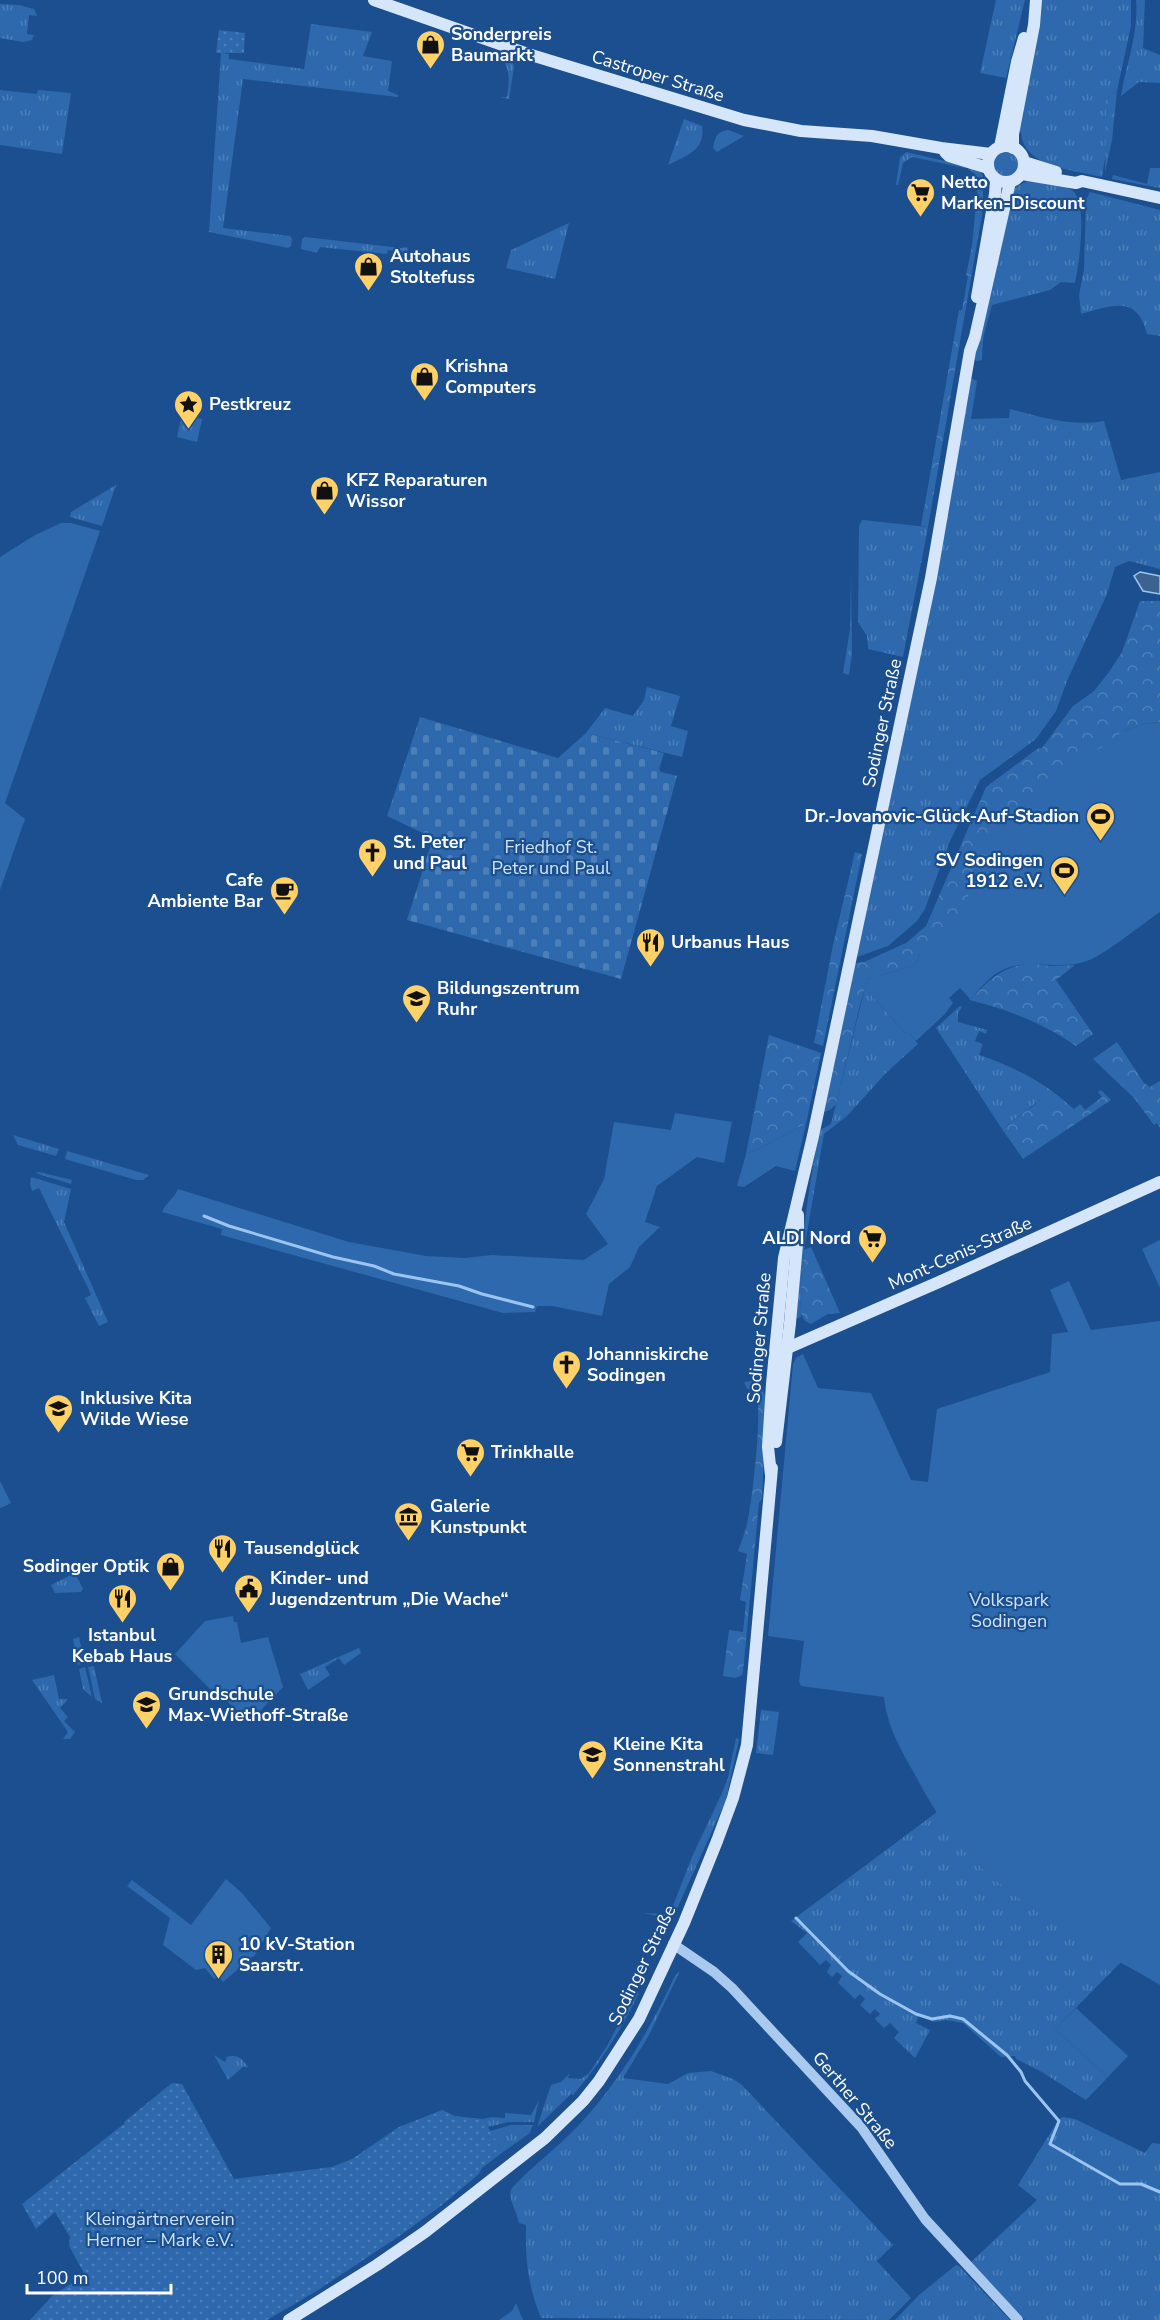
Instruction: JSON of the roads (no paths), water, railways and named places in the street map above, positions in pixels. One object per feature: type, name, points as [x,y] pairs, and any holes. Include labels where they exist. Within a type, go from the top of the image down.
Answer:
[{"type":"main road","name":"Castroper Straße","points":[[374,0],[528,54],[744,120],[801,131],[872,136],[941,148],[995,151]]},
{"type":"main road","points":[[1013,148],[1013,134],[1034,26],[1036,1]]},
{"type":"main road","points":[[1023,168],[1010,182],[996,180],[988,168],[995,151],[1017,62],[1036,1]]},
{"type":"main road","name":"Castroper Straße","points":[[941,148],[950,156],[988,168]]},
{"type":"main road","points":[[995,151],[1013,148],[1021,153],[1023,168]]},
{"type":"main road","points":[[1023,168],[1077,177],[1082,182],[1160,198]]},
{"type":"main road","name":"Sodinger Straße","points":[[970,351],[969,337],[996,180]]},
{"type":"main road","name":"Sodinger Straße","points":[[771,1475],[768,1447],[774,1355],[789,1230],[798,1206],[931,578],[970,351],[1010,182]]},
{"type":"main road","name":"Mont-Cenis-Straße","points":[[774,1355],[1160,1182]]},
{"type":"main road","name":"Sodinger Straße","points":[[289,2320],[425,2232],[561,2123],[599,2081],[639,2019],[673,1944],[729,1808],[747,1745],[771,1475],[788,1348],[798,1233],[798,1206]]},
{"type":"street","name":"Gerther Straße","points":[[673,1944],[714,1972],[732,1988],[861,2127],[925,2219],[1018,2320]]},
{"type":"waterway","points":[[204,1216],[229,1226],[333,1257],[374,1266],[394,1274],[459,1286],[533,1307]]},
{"type":"waterway","points":[[796,1918],[848,1971],[880,1994],[916,2014],[932,2019],[950,2016],[963,2019],[1007,2055],[1021,2072],[1025,2081],[1059,2121],[1050,2144],[1120,2184],[1141,2184],[1160,2192]]},
{"type":"place","name":"Sonderpreis Baumarkt","points":[[430,70]]},
{"type":"place","name":"Netto Marken-Discount","points":[[920,218]]},
{"type":"place","name":"Autohaus Stoltefuss","points":[[369,292]]},
{"type":"place","name":"Krishna Computers","points":[[424,402]]},
{"type":"place","name":"Pestkreuz","points":[[188,430]]},
{"type":"place","name":"KFZ Reparaturen Wissor","points":[[325,516]]},
{"type":"place","name":"Dr.-Jovanovic-Glück-Auf-Stadion","points":[[1100,842]]},
{"type":"place","name":"St. Peter und Paul","points":[[372,878]]},
{"type":"place","name":"SV Sodingen 1912 e.V.","points":[[1064,896]]},
{"type":"place","name":"Cafe Ambiente Bar","points":[[284,916]]},
{"type":"place","name":"Urbanus Haus","points":[[650,968]]},
{"type":"place","name":"Bildungszentrum Ruhr","points":[[416,1024]]},
{"type":"place","name":"ALDI Nord","points":[[872,1264]]},
{"type":"place","name":"Johanniskirche Sodingen","points":[[566,1390]]},
{"type":"place","name":"Inklusive Kita Wilde Wiese","points":[[59,1434]]},
{"type":"place","name":"Trinkhalle","points":[[470,1478]]},
{"type":"place","name":"Galerie Kunstpunkt","points":[[409,1542]]},
{"type":"place","name":"Tausendglück","points":[[223,1574]]},
{"type":"place","name":"Sodinger Optik","points":[[170,1592]]},
{"type":"place","name":"Kinder- und Jugendzentrum „Die Wache“","points":[[249,1614]]},
{"type":"place","name":"Istanbul Kebab Haus","points":[[122,1624]]},
{"type":"place","name":"Grundschule Max-Wiethoff-Straße","points":[[147,1730]]},
{"type":"place","name":"Kleine Kita Sonnenstrahl","points":[[592,1780]]},
{"type":"place","name":"10 kV-Station Saarstr.","points":[[218,1980]]},
{"type":"park label","name":"Friedhof St. Peter und Paul","points":[[551,857]]},
{"type":"park label","name":"Volkspark Sodingen","points":[[1009,1610]]},
{"type":"park label","name":"Kleingärtnerverein Herner – Mark e.V.","points":[[160,2229]]}]
